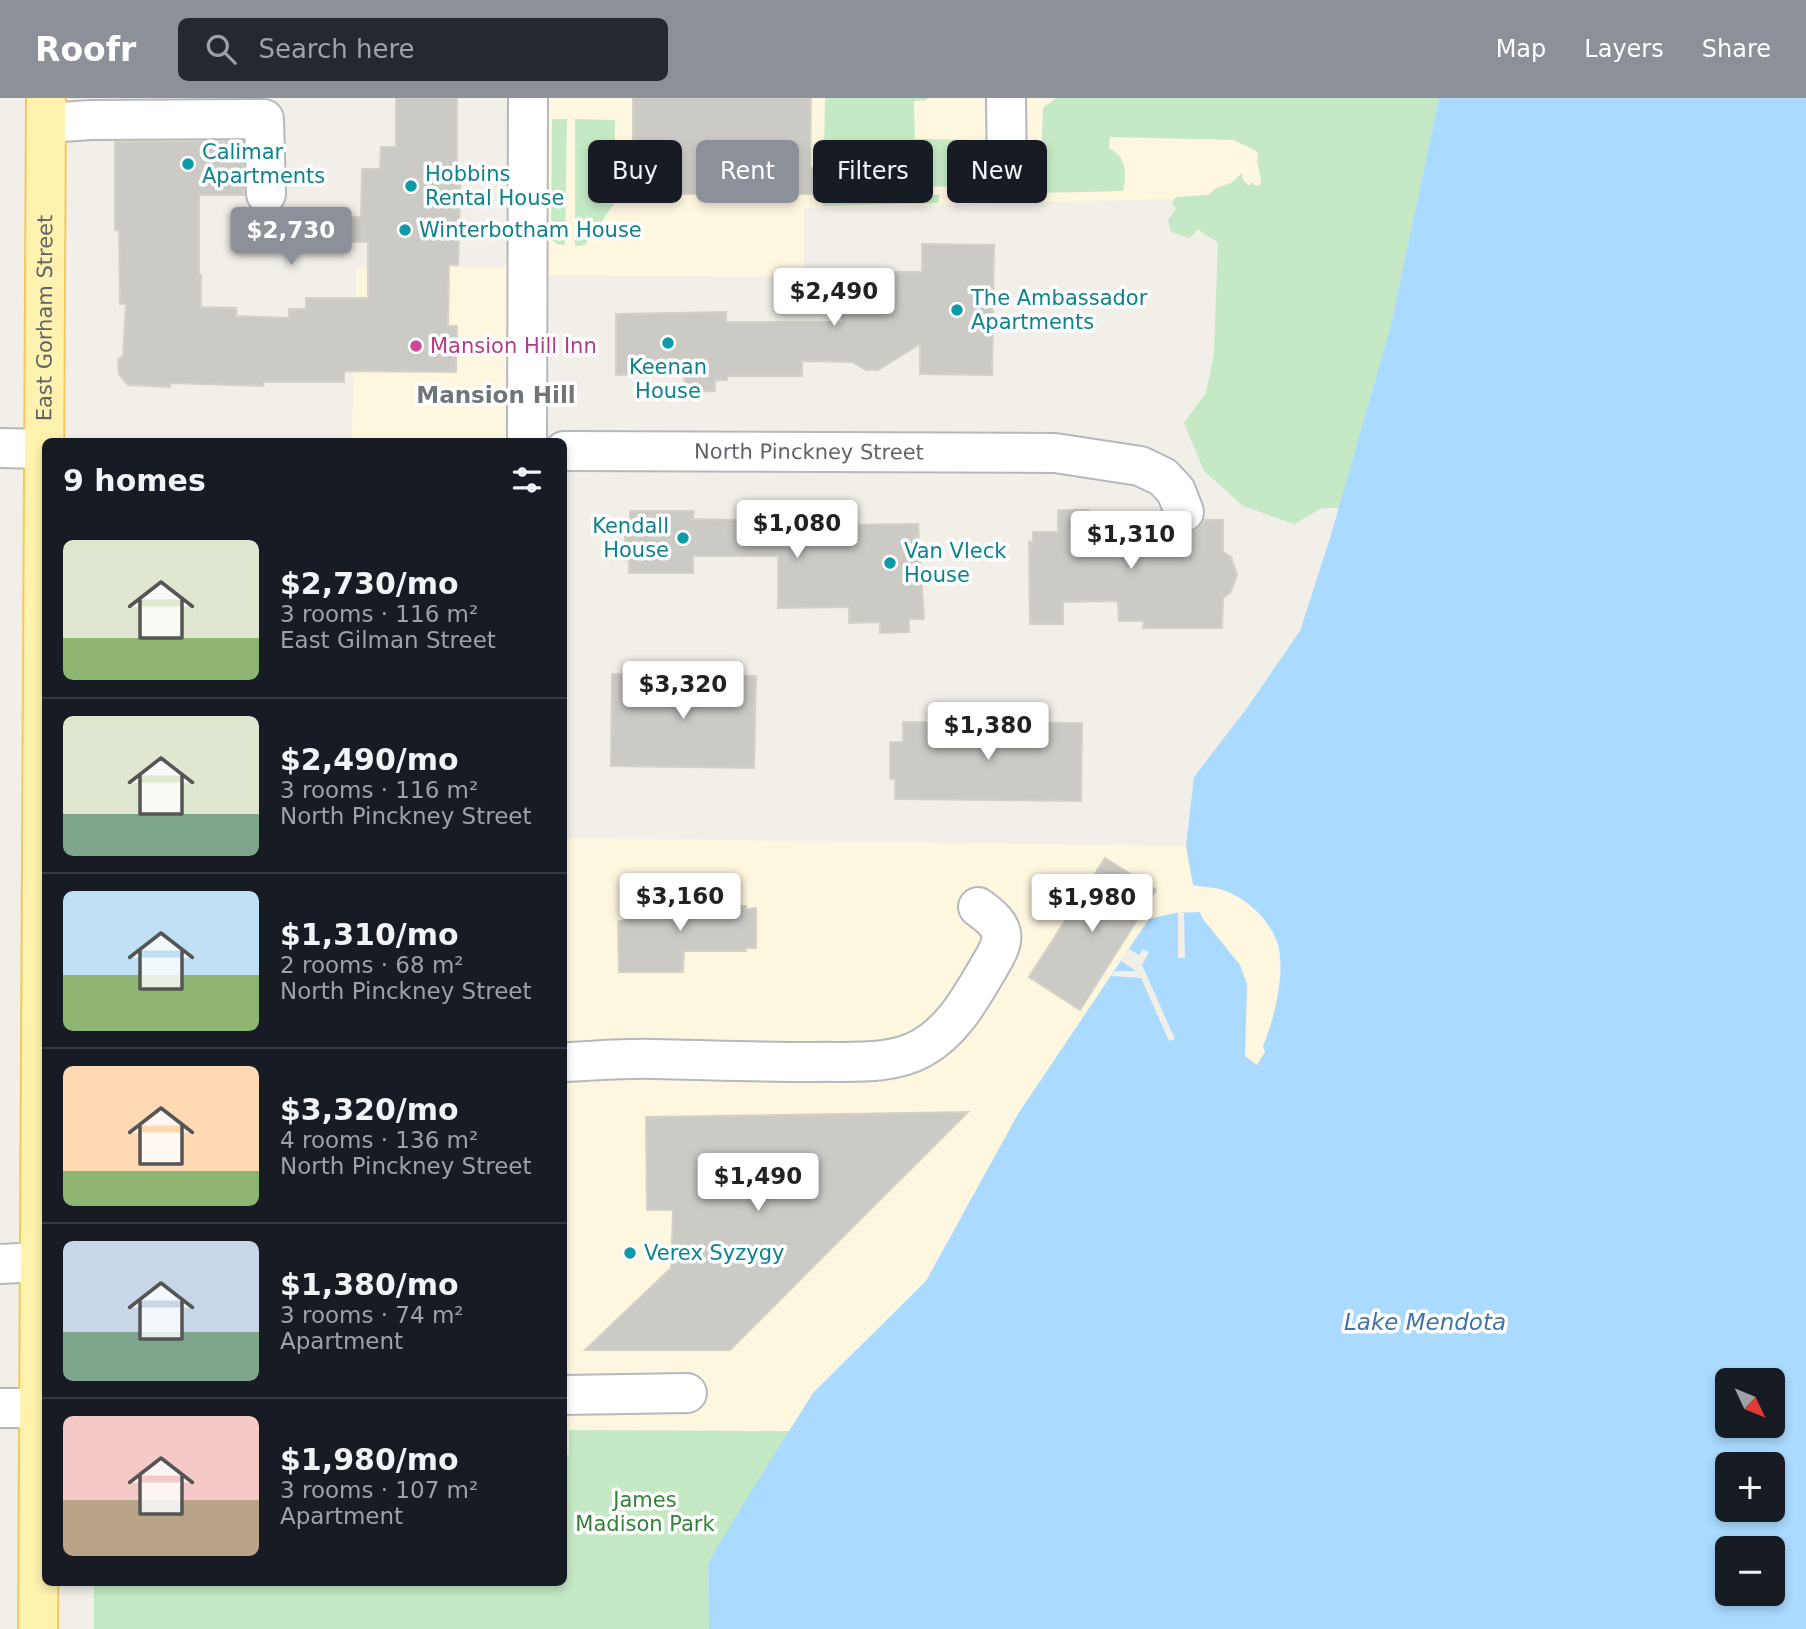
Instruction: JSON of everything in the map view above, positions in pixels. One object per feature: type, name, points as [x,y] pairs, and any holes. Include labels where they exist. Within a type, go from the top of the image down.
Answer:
[{"type":"main road","name":"East Gorham Street","points":[[45,438],[46,110]]},
{"type":"main road","name":"East Gorham Street","points":[[38,1629],[42,1408],[42,937]]},
{"type":"street","points":[[527,438],[528,98]]},
{"type":"street","points":[[1006,98],[1007,140]]},
{"type":"street","points":[[46,110],[91,120],[264,120],[267,194]]},
{"type":"street","points":[[0,448],[42,449]]},
{"type":"street","name":"North Pinckney Street","points":[[567,450],[1055,453],[1140,466],[1163,477],[1177,491],[1184,512]]},
{"type":"street","points":[[567,1062],[649,1059],[868,1061],[905,1056],[940,1036],[955,1021],[1002,946],[998,923],[978,907]]},
{"type":"street","points":[[0,1264],[40,1262]]},
{"type":"street","points":[[567,1395],[687,1394]]},
{"type":"street","points":[[0,1408],[42,1408]]},
{"type":"shaded area","points":[[528,98],[1439,98],[1419,193],[1047,202],[1047,140],[947,140],[947,203],[1009,203],[804,208],[804,277],[528,275],[527,438],[352,438],[356,267],[527,267]]},
{"type":"shaded area","points":[[567,838],[1186,846],[1193,885],[1221,889],[1246,902],[1265,920],[1278,945],[1280,973],[1275,1018],[1263,1046],[1265,1052],[1257,1065],[1245,1056],[1247,984],[1227,948],[1200,912],[1175,913],[1149,919],[1018,1114],[926,1281],[813,1393],[790,1431],[567,1430]]},
{"type":"green space","points":[[825,98],[927,98],[914,101],[915,139],[972,140],[947,140],[947,187],[933,186],[933,140],[824,140]]},
{"type":"green space","points":[[1056,98],[1439,98],[1390,329],[1339,508],[1322,508],[1294,524],[1243,506],[1204,471],[1184,423],[1206,393],[1214,353],[1218,243],[1198,229],[1190,238],[1171,232],[1168,220],[1176,209],[1172,203],[1176,197],[1208,195],[1216,188],[1231,183],[1242,173],[1243,180],[1249,186],[1252,182],[1256,186],[1261,184],[1258,152],[1234,140],[1110,137],[1109,148],[1119,156],[1124,166],[1123,191],[1047,193],[1047,140],[1042,140],[1043,108]]},
{"type":"green space","points":[[552,119],[567,119],[565,245],[551,240]]},
{"type":"green space","points":[[575,119],[615,120],[615,140],[588,140],[588,203],[614,204],[585,245],[575,246]]},
{"type":"green space","points":[[933,195],[940,195],[938,203],[823,206],[823,203],[933,203]]},
{"type":"green space","name":"James Madison Park","points":[[569,1430],[790,1431],[708,1563],[709,1629],[94,1629],[94,1586],[567,1586]]},
{"type":"water","name":"Lake Mendota","points":[[1439,98],[1806,98],[1806,1629],[709,1629],[708,1563],[748,1496],[813,1393],[926,1281],[1018,1114],[1149,919],[1175,913],[1200,912],[1240,965],[1247,984],[1245,1056],[1257,1065],[1265,1052],[1263,1046],[1275,1010],[1280,982],[1278,944],[1263,917],[1247,903],[1220,889],[1193,885],[1186,846],[1194,777],[1247,708],[1300,631],[1330,538],[1390,329]]},
{"type":"pier","points":[[1178,912],[1184,913],[1185,958],[1178,958]]},
{"type":"pier","points":[[1129,949],[1139,955],[1143,949],[1149,952],[1142,965],[1175,1039],[1169,1041],[1141,978],[1111,976],[1115,971],[1136,971],[1121,961]]},
{"type":"building","points":[[396,98],[457,98],[457,166],[461,166],[458,265],[449,265],[448,326],[457,326],[456,372],[344,371],[344,382],[264,382],[263,386],[170,383],[170,387],[128,385],[119,374],[118,360],[123,355],[126,304],[120,304],[119,230],[115,230],[115,142],[243,141],[244,195],[199,195],[201,307],[236,308],[236,316],[289,318],[289,309],[306,309],[306,298],[368,298],[368,242],[352,242],[352,217],[361,217],[362,169],[380,169],[381,147],[396,147]]},
{"type":"building","points":[[633,98],[811,98],[810,168],[813,168],[813,194],[799,194],[799,140],[696,140],[696,194],[682,194],[682,140],[633,140]]},
{"type":"building","points":[[922,244],[994,245],[992,375],[920,374],[920,344],[878,370],[866,370],[852,362],[802,361],[802,376],[727,376],[727,380],[715,380],[715,391],[685,392],[684,373],[616,375],[616,314],[726,312],[726,322],[842,322],[842,287],[858,287],[859,272],[922,272]]},
{"type":"building","points":[[1058,510],[1088,510],[1088,520],[1164,520],[1171,529],[1181,534],[1192,532],[1204,520],[1223,520],[1223,552],[1231,557],[1237,575],[1230,593],[1223,598],[1222,628],[1143,628],[1144,621],[1119,621],[1118,602],[1111,601],[1063,602],[1063,624],[1030,624],[1029,542],[1033,542],[1033,532],[1058,532]]},
{"type":"building","points":[[630,511],[694,511],[693,519],[741,520],[741,526],[793,527],[793,512],[826,512],[826,525],[918,524],[924,619],[909,619],[909,632],[880,633],[880,622],[849,623],[849,607],[778,608],[778,556],[693,556],[693,573],[629,573],[629,561],[625,560],[625,520],[630,520]]},
{"type":"building","points":[[612,674],[756,676],[754,768],[611,766]]},
{"type":"building","points":[[903,722],[1082,723],[1081,801],[895,799],[895,779],[890,779],[890,742],[903,742]]},
{"type":"building","points":[[1105,858],[1156,890],[1080,1010],[1029,977]]},
{"type":"building","points":[[624,901],[688,901],[688,905],[756,908],[756,948],[746,948],[746,951],[684,951],[683,972],[619,972],[618,923],[624,921]]},
{"type":"building","points":[[968,1112],[730,1350],[585,1350],[671,1268],[673,1210],[647,1210],[646,1117]]},
{"type":"place","name":"Calimar Apartments","points":[[188,164]]},
{"type":"place","name":"Hobbins Rental House","points":[[411,186]]},
{"type":"place","name":"Winterbotham House","points":[[405,230]]},
{"type":"place","name":"The Ambassador Apartments","points":[[957,310]]},
{"type":"place","name":"Keenan House","points":[[668,343]]},
{"type":"place","name":"Mansion Hill Inn","points":[[416,346]]},
{"type":"place","name":"Kendall House","points":[[683,538]]},
{"type":"place","name":"Van Vleck House","points":[[890,563]]},
{"type":"place","name":"Verex Syzygy","points":[[630,1253]]},
{"type":"district","name":"Mansion Hill","points":[[496,395]]}]
